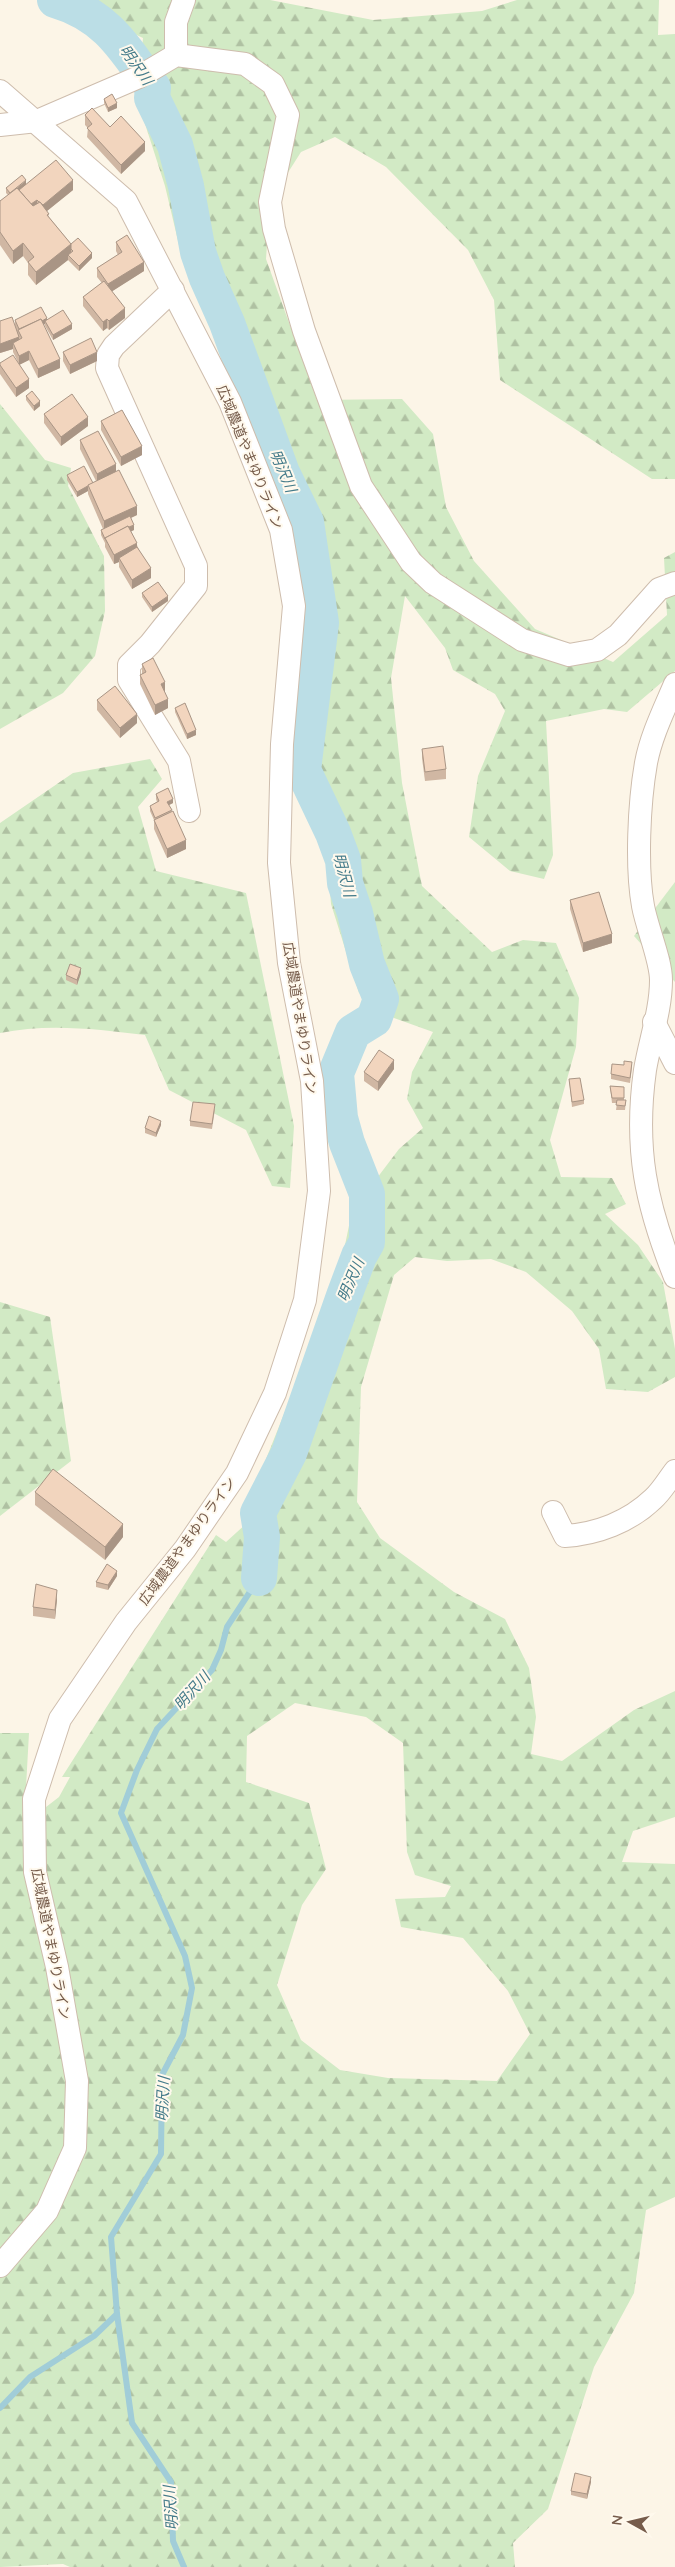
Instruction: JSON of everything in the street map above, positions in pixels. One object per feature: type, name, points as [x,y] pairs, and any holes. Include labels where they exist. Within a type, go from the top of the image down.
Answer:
[{"type":"street","points":[[176,55],[176,22],[184,0]]},
{"type":"street","points":[[0,125],[37,121],[139,77],[176,55],[245,64],[273,84],[288,115],[270,202],[274,229],[304,331],[361,486],[411,562],[433,583],[522,640],[569,655],[597,650],[618,635],[659,589],[675,583]]},
{"type":"street","name":"広域農道やまゆりライン","points":[[0,91],[37,121],[126,201],[230,402],[281,530],[294,606],[282,744],[279,863],[289,963],[312,1081],[318,1191],[305,1300],[275,1393],[238,1473],[185,1549],[126,1622],[60,1719],[34,1799],[34,1872],[57,1967],[77,2081],[75,2148],[47,2211],[0,2266]]},
{"type":"street","points":[[173,290],[114,346],[108,355],[106,368],[196,566],[196,586],[150,644],[129,665],[129,680],[179,761],[189,811]]},
{"type":"street","points":[[675,684],[657,728],[646,762],[639,831],[643,905],[661,979],[641,1109],[644,1174],[657,1232],[675,1277]]},
{"type":"street","points":[[654,1022],[675,1063]]},
{"type":"street","points":[[553,1512],[565,1536],[589,1534],[627,1519],[654,1499],[675,1471]]},
{"type":"green space","points":[[62,0],[270,0],[373,20],[482,11],[517,0],[659,0],[658,35],[675,34],[675,479],[652,479],[500,380],[494,300],[468,250],[386,167],[335,137],[301,152],[270,201],[266,259],[317,400],[402,399],[433,434],[446,507],[474,561],[535,629],[613,662],[667,615],[664,558],[675,552],[675,671],[627,712],[604,709],[546,721],[553,855],[544,879],[510,871],[469,837],[478,776],[505,711],[495,694],[453,670],[445,648],[405,596],[391,678],[402,783],[422,886],[492,952],[523,940],[556,943],[579,998],[576,1047],[550,1140],[561,1177],[612,1178],[626,1204],[605,1214],[638,1245],[663,1282],[675,1349],[675,1377],[648,1392],[606,1389],[599,1349],[572,1311],[526,1272],[491,1259],[447,1261],[415,1257],[394,1275],[361,1387],[357,1502],[380,1538],[454,1592],[505,1619],[529,1668],[536,1717],[531,1754],[562,1761],[634,1710],[675,1691],[675,1817],[633,1831],[622,1862],[675,1864],[675,2197],[646,2210],[634,2293],[594,2367],[548,2509],[513,2543],[515,2567],[70,2567],[63,2564],[0,2567],[0,1733],[29,1733],[24,1824],[59,1797],[70,1777],[62,1777],[216,1535],[226,1542],[258,1513],[266,1459],[338,1279],[352,1211],[399,1149],[423,1128],[407,1099],[412,1072],[433,1032],[394,1018],[359,993],[331,904],[327,849],[294,768],[307,617],[294,534],[228,356],[179,245],[165,186],[137,99],[143,38]],"holes":[[[295,1703],[366,1717],[403,1743],[407,1852],[415,1875],[451,1886],[445,1897],[395,1899],[401,1927],[463,1938],[508,1991],[530,2034],[497,2081],[388,2078],[340,2070],[301,2040],[277,1985],[302,1905],[326,1869],[309,1803],[246,1782],[247,1736]]]},
{"type":"green space","points":[[0,404],[45,460],[71,468],[68,486],[104,556],[105,611],[95,656],[63,693],[0,729]]},
{"type":"green space","points":[[150,759],[162,779],[138,807],[156,871],[246,893],[294,1126],[290,1188],[272,1186],[246,1130],[169,1090],[145,1035],[91,1029],[54,1028],[36,1028],[0,1033],[0,823],[73,773]]},
{"type":"green space","points":[[675,882],[675,982],[634,936]]},
{"type":"green space","points":[[0,1302],[50,1317],[71,1461],[0,1516]]},
{"type":"building","points":[[112,94],[117,103],[108,108],[104,99]]},
{"type":"building","points":[[92,108],[110,127],[121,116],[145,142],[121,165],[87,128],[92,124],[85,115]]},
{"type":"building","points":[[56,160],[73,180],[43,205],[37,200],[31,204],[19,190]]},
{"type":"building","points":[[22,175],[26,180],[10,193],[6,188]]},
{"type":"building","points":[[17,188],[33,206],[40,202],[49,214],[47,215],[71,244],[36,272],[28,262],[34,257],[23,243],[13,251],[0,232],[0,201]]},
{"type":"building","points":[[127,235],[144,262],[108,284],[97,268],[122,252],[116,242]]},
{"type":"building","points":[[78,238],[92,253],[79,266],[68,255],[73,251],[71,244]]},
{"type":"building","points":[[104,281],[125,308],[109,321],[107,319],[103,322],[83,297]]},
{"type":"building","points":[[41,307],[47,318],[19,329],[15,320]]},
{"type":"building","points":[[63,310],[72,324],[53,335],[45,321]]},
{"type":"building","points":[[12,317],[19,337],[0,344],[0,321]]},
{"type":"building","points":[[41,319],[60,359],[38,369],[29,351],[19,356],[13,343],[22,338],[18,330]]},
{"type":"building","points":[[91,338],[97,352],[70,365],[63,352]]},
{"type":"building","points":[[13,355],[29,379],[16,388],[0,365],[0,363]]},
{"type":"building","points":[[32,391],[40,401],[34,406],[26,396]]},
{"type":"building","points":[[72,394],[88,417],[61,437],[44,414]]},
{"type":"building","points":[[122,410],[142,446],[121,457],[101,421]]},
{"type":"building","points":[[98,431],[116,464],[97,474],[80,440]]},
{"type":"building","points":[[84,466],[93,483],[77,492],[67,475]]},
{"type":"building","points":[[119,470],[137,506],[104,521],[88,485]]},
{"type":"building","points":[[130,516],[134,525],[128,526],[105,539],[101,530]]},
{"type":"building","points":[[128,526],[137,543],[114,555],[105,538]]},
{"type":"building","points":[[137,547],[151,568],[132,580],[119,558]]},
{"type":"building","points":[[158,582],[168,596],[152,607],[142,593]]},
{"type":"building","points":[[153,658],[165,682],[161,684],[168,699],[155,705],[140,675],[146,672],[142,664]]},
{"type":"building","points":[[115,686],[137,714],[120,728],[97,700]]},
{"type":"building","points":[[185,703],[196,730],[187,734],[175,708]]},
{"type":"building","points":[[443,746],[446,769],[425,772],[422,749]]},
{"type":"building","points":[[168,788],[173,799],[167,802],[172,810],[155,818],[150,806],[159,801],[156,794]]},
{"type":"building","points":[[173,811],[186,840],[167,849],[154,820]]},
{"type":"building","points":[[599,892],[612,934],[583,943],[570,900]]},
{"type":"building","points":[[70,964],[81,968],[77,980],[66,975]]},
{"type":"building","points":[[379,1050],[394,1060],[378,1082],[364,1072]]},
{"type":"building","points":[[624,1061],[632,1062],[630,1078],[611,1074],[612,1064],[624,1065]]},
{"type":"building","points":[[580,1078],[584,1100],[572,1102],[569,1079]]},
{"type":"building","points":[[610,1086],[624,1087],[624,1098],[612,1098]]},
{"type":"building","points":[[617,1100],[626,1100],[625,1106],[616,1105]]},
{"type":"building","points":[[193,1102],[215,1104],[212,1124],[190,1121]]},
{"type":"building","points":[[149,1116],[161,1121],[156,1133],[145,1128]]},
{"type":"building","points":[[53,1469],[123,1524],[105,1547],[35,1492]]},
{"type":"building","points":[[107,1564],[117,1571],[108,1585],[96,1582]]},
{"type":"building","points":[[36,1584],[57,1590],[55,1610],[33,1607]]},
{"type":"building","points":[[575,2473],[591,2477],[587,2494],[571,2491]]},
{"type":"waterway","name":"明沢川","points":[[55,0],[73,6],[101,24],[123,46],[153,88],[152,98],[175,145],[186,186],[198,252],[207,278],[227,323],[282,473],[306,522],[321,623],[303,770],[333,833],[343,860],[345,883],[355,913],[367,964],[381,999],[374,1019],[353,1032],[336,1073],[340,1118],[347,1143],[367,1194],[367,1242],[359,1256],[344,1296],[289,1453],[258,1513],[262,1537],[259,1578]]},
{"type":"waterway","name":"明沢川","points":[[184,2567],[173,2541],[171,2482],[132,2423],[117,2314],[111,2237],[161,2154],[162,2075],[183,2035],[192,1988],[185,1956],[121,1813],[137,1770],[157,1729],[212,1670],[221,1650],[227,1627],[259,1578]]},
{"type":"waterway","points":[[0,2408],[30,2377],[94,2336],[117,2314]]}]
